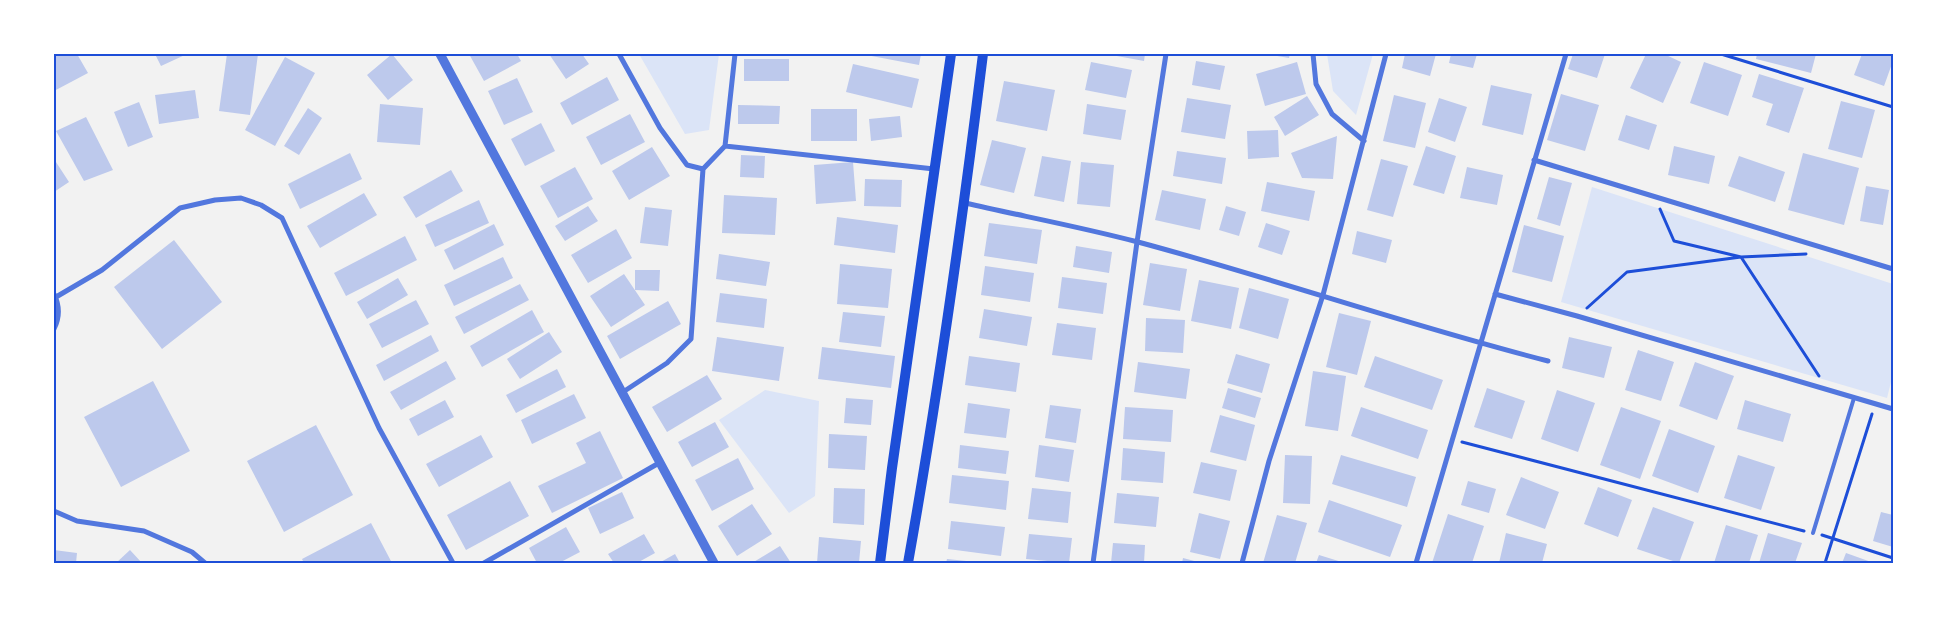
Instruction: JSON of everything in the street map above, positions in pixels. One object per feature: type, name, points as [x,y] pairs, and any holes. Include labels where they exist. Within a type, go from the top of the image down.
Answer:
[{"type":"main road","points":[[880,563],[951,54]]},
{"type":"main road","points":[[908,563],[923,478],[965,203],[983,54]]},
{"type":"street","points":[[440,54],[714,563]]},
{"type":"street","points":[[619,54],[660,128],[687,165],[703,169]]},
{"type":"street","points":[[623,392],[667,363],[691,339],[703,169],[725,146],[735,54]]},
{"type":"street","points":[[1093,563],[1137,242],[1166,54]]},
{"type":"street","points":[[1313,54],[1316,84],[1332,114],[1364,141]]},
{"type":"street","points":[[1242,563],[1269,460],[1323,295],[1386,54]]},
{"type":"street","points":[[1416,563],[1566,54]]},
{"type":"street","points":[[725,146],[934,169]]},
{"type":"street","points":[[1534,160],[1893,269]]},
{"type":"street","points":[[54,329],[59,317],[59,307],[55,295],[102,270],[180,208],[215,200],[241,198],[262,205],[282,218],[379,428],[453,563]]},
{"type":"street","points":[[965,203],[1137,242],[1323,295],[1480,344],[1548,361]]},
{"type":"street","points":[[1495,294],[1577,316],[1893,409]]},
{"type":"street","points":[[484,563],[659,463]]},
{"type":"street","points":[[54,511],[77,520],[144,531],[192,552],[205,563]]},
{"type":"lane","points":[[1813,533],[1854,398]]},
{"type":"path","points":[[1721,54],[1893,107]]},
{"type":"path","points":[[1654,198],[1674,241],[1741,257],[1827,389]]},
{"type":"path","points":[[1577,316],[1627,272],[1741,257],[1808,254]]},
{"type":"path","points":[[1826,563],[1875,404]]},
{"type":"path","points":[[1452,440],[1833,538],[1893,558]]},
{"type":"shaded area","points":[[639,54],[719,54],[709,130],[685,134]]},
{"type":"shaded area","points":[[1327,54],[1373,54],[1356,115],[1333,91]]},
{"type":"shaded area","points":[[1592,187],[1893,284],[1893,374],[1887,398],[1561,302]]},
{"type":"shaded area","points":[[765,390],[819,401],[815,496],[789,513],[719,420]]},
{"type":"building","points":[[54,54],[77,54],[88,73],[54,91]]},
{"type":"building","points":[[155,54],[187,54],[161,66]]},
{"type":"building","points":[[227,54],[258,54],[250,115],[219,111]]},
{"type":"building","points":[[392,54],[413,80],[388,100],[367,75]]},
{"type":"building","points":[[469,54],[517,54],[521,61],[484,81]]},
{"type":"building","points":[[549,54],[582,54],[589,64],[566,79]]},
{"type":"building","points":[[861,54],[921,54],[919,65]]},
{"type":"building","points":[[1106,54],[1145,54],[1144,61]]},
{"type":"building","points":[[1266,54],[1290,54],[1289,58]]},
{"type":"building","points":[[1405,54],[1436,54],[1430,76],[1402,68]]},
{"type":"building","points":[[1451,54],[1477,54],[1473,68],[1449,63]]},
{"type":"building","points":[[1573,54],[1605,54],[1597,78],[1568,69]]},
{"type":"building","points":[[1646,54],[1664,54],[1681,62],[1663,103],[1630,88]]},
{"type":"building","points":[[1757,54],[1816,54],[1811,73],[1756,59]]},
{"type":"building","points":[[1862,54],[1893,54],[1893,61],[1884,86],[1854,75]]},
{"type":"building","points":[[285,57],[315,73],[275,146],[245,130]]},
{"type":"building","points":[[744,59],[789,59],[789,81],[744,81]]},
{"type":"building","points":[[1196,61],[1225,66],[1220,90],[1192,85]]},
{"type":"building","points":[[1091,62],[1132,70],[1126,98],[1085,90]]},
{"type":"building","points":[[1297,62],[1306,94],[1265,106],[1256,74]]},
{"type":"building","points":[[1704,62],[1742,75],[1728,116],[1690,103]]},
{"type":"building","points":[[853,64],[919,79],[912,108],[846,92]]},
{"type":"building","points":[[1759,74],[1804,88],[1789,133],[1766,125],[1773,104],[1752,97]]},
{"type":"building","points":[[607,77],[619,100],[572,125],[560,103]]},
{"type":"building","points":[[517,78],[533,112],[504,125],[488,91]]},
{"type":"building","points":[[1004,81],[1055,90],[1047,131],[996,121]]},
{"type":"building","points":[[1491,85],[1532,94],[1523,135],[1482,125]]},
{"type":"building","points":[[195,90],[199,118],[159,124],[155,95]]},
{"type":"building","points":[[1561,94],[1599,105],[1585,151],[1547,140]]},
{"type":"building","points":[[1394,95],[1426,103],[1415,148],[1383,141]]},
{"type":"building","points":[[1307,96],[1319,115],[1285,136],[1274,117]]},
{"type":"building","points":[[1187,98],[1231,105],[1225,139],[1181,132]]},
{"type":"building","points":[[1439,98],[1467,107],[1455,142],[1428,132]]},
{"type":"building","points":[[1841,101],[1875,110],[1862,158],[1828,149]]},
{"type":"building","points":[[139,102],[153,137],[128,147],[114,112]]},
{"type":"building","points":[[380,104],[423,108],[420,145],[377,142]]},
{"type":"building","points":[[1087,104],[1126,110],[1121,140],[1083,134]]},
{"type":"building","points":[[738,105],[780,106],[779,124],[738,124]]},
{"type":"building","points":[[308,108],[322,118],[299,155],[284,146]]},
{"type":"building","points":[[811,109],[857,109],[857,141],[811,141]]},
{"type":"building","points":[[630,114],[645,142],[601,165],[586,137]]},
{"type":"building","points":[[1626,115],[1657,125],[1649,150],[1618,140]]},
{"type":"building","points":[[900,116],[902,137],[871,141],[869,119]]},
{"type":"building","points":[[86,117],[113,170],[84,181],[56,131]]},
{"type":"building","points":[[541,123],[555,151],[525,166],[511,139]]},
{"type":"building","points":[[1278,130],[1279,157],[1248,159],[1247,131]]},
{"type":"building","points":[[1337,136],[1333,179],[1302,178],[1291,153]]},
{"type":"building","points":[[992,140],[1026,148],[1014,193],[980,185]]},
{"type":"building","points":[[1426,146],[1456,156],[1444,194],[1413,185]]},
{"type":"building","points":[[1674,146],[1715,156],[1709,184],[1668,175]]},
{"type":"building","points":[[652,147],[670,176],[629,200],[612,171]]},
{"type":"building","points":[[1177,151],[1226,158],[1222,184],[1173,176]]},
{"type":"building","points":[[350,153],[362,179],[300,209],[288,184]]},
{"type":"building","points":[[1803,153],[1859,168],[1844,225],[1788,210]]},
{"type":"building","points":[[741,155],[765,156],[764,178],[740,177]]},
{"type":"building","points":[[1042,156],[1071,161],[1064,202],[1034,196]]},
{"type":"building","points":[[1739,156],[1785,172],[1775,202],[1728,186]]},
{"type":"building","points":[[54,159],[69,182],[54,192]]},
{"type":"building","points":[[1381,159],[1408,166],[1393,217],[1367,210]]},
{"type":"building","points":[[853,162],[856,201],[816,204],[814,165]]},
{"type":"building","points":[[1081,162],[1114,165],[1110,207],[1077,204]]},
{"type":"building","points":[[575,167],[593,199],[558,218],[540,186]]},
{"type":"building","points":[[1467,167],[1503,175],[1497,205],[1460,198]]},
{"type":"building","points":[[451,170],[463,191],[416,218],[403,197]]},
{"type":"building","points":[[1549,177],[1572,183],[1560,226],[1537,219]]},
{"type":"building","points":[[865,179],[902,180],[901,207],[864,206]]},
{"type":"building","points":[[1267,182],[1315,191],[1309,221],[1261,211]]},
{"type":"building","points":[[1866,186],[1889,190],[1883,225],[1860,221]]},
{"type":"building","points":[[1162,190],[1206,199],[1200,230],[1155,220]]},
{"type":"building","points":[[364,193],[377,215],[320,248],[307,226]]},
{"type":"building","points":[[724,195],[777,198],[775,235],[722,233]]},
{"type":"building","points":[[479,200],[489,223],[435,247],[425,225]]},
{"type":"building","points":[[588,206],[598,221],[565,241],[555,226]]},
{"type":"building","points":[[1226,206],[1246,212],[1239,236],[1219,230]]},
{"type":"building","points":[[645,207],[672,210],[668,246],[640,243]]},
{"type":"building","points":[[837,217],[898,225],[895,253],[834,245]]},
{"type":"building","points":[[989,223],[1042,230],[1037,264],[984,256]]},
{"type":"building","points":[[1266,223],[1290,231],[1282,255],[1258,247]]},
{"type":"building","points":[[494,224],[504,245],[454,270],[444,250]]},
{"type":"building","points":[[1524,225],[1564,236],[1552,282],[1512,272]]},
{"type":"building","points":[[616,229],[632,258],[588,283],[571,255]]},
{"type":"building","points":[[1357,231],[1392,240],[1386,263],[1352,254]]},
{"type":"building","points":[[405,236],[417,260],[346,296],[334,273]]},
{"type":"building","points":[[174,240],[222,302],[162,349],[114,287]]},
{"type":"building","points":[[1076,246],[1112,252],[1109,273],[1073,267]]},
{"type":"building","points":[[719,254],[770,262],[766,286],[716,279]]},
{"type":"building","points":[[503,257],[513,278],[454,306],[444,285]]},
{"type":"building","points":[[1150,263],[1187,269],[1180,311],[1143,305]]},
{"type":"building","points":[[840,264],[892,269],[888,308],[837,304]]},
{"type":"building","points":[[985,266],[1034,273],[1030,302],[981,295]]},
{"type":"building","points":[[635,270],[660,270],[659,291],[635,290]]},
{"type":"building","points":[[624,274],[645,305],[611,327],[590,296]]},
{"type":"building","points":[[1062,277],[1107,283],[1103,314],[1058,308]]},
{"type":"building","points":[[398,278],[408,295],[367,319],[357,302]]},
{"type":"building","points":[[1199,280],[1239,288],[1231,329],[1191,321]]},
{"type":"building","points":[[520,284],[529,300],[464,334],[455,317]]},
{"type":"building","points":[[1249,288],[1289,299],[1278,339],[1239,328]]},
{"type":"building","points":[[720,293],[767,299],[764,328],[716,322]]},
{"type":"building","points":[[416,300],[429,324],[382,348],[369,324]]},
{"type":"building","points":[[668,301],[681,324],[620,359],[607,336]]},
{"type":"building","points":[[984,309],[1032,317],[1027,346],[979,338]]},
{"type":"building","points":[[532,310],[544,332],[482,367],[470,346]]},
{"type":"building","points":[[843,312],[885,316],[881,347],[839,342]]},
{"type":"building","points":[[1339,313],[1371,321],[1357,375],[1326,367]]},
{"type":"building","points":[[1146,318],[1185,320],[1183,353],[1145,351]]},
{"type":"building","points":[[1057,323],[1096,328],[1092,360],[1052,355]]},
{"type":"building","points":[[549,332],[562,352],[520,379],[507,359]]},
{"type":"building","points":[[431,335],[439,351],[384,381],[376,365]]},
{"type":"building","points":[[717,337],[784,347],[779,381],[712,371]]},
{"type":"building","points":[[1569,337],[1612,347],[1604,378],[1562,368]]},
{"type":"building","points":[[822,347],[895,356],[891,388],[818,379]]},
{"type":"building","points":[[1638,350],[1674,362],[1661,401],[1625,390]]},
{"type":"building","points":[[1236,354],[1270,364],[1262,393],[1227,383]]},
{"type":"building","points":[[969,356],[1020,363],[1016,392],[965,385]]},
{"type":"building","points":[[1375,356],[1443,380],[1432,410],[1364,387]]},
{"type":"building","points":[[446,361],[456,379],[401,410],[390,392]]},
{"type":"building","points":[[1138,362],[1190,369],[1186,399],[1134,392]]},
{"type":"building","points":[[1695,362],[1734,376],[1717,420],[1679,406]]},
{"type":"building","points":[[557,369],[566,387],[516,413],[506,395]]},
{"type":"building","points":[[1313,371],[1346,376],[1338,431],[1305,426]]},
{"type":"building","points":[[707,375],[722,399],[667,432],[652,407]]},
{"type":"building","points":[[153,381],[190,451],[121,487],[84,417]]},
{"type":"building","points":[[1228,388],[1261,398],[1255,418],[1222,408]]},
{"type":"building","points":[[1487,388],[1525,401],[1512,439],[1474,427]]},
{"type":"building","points":[[1557,390],[1595,403],[1578,452],[1541,439]]},
{"type":"building","points":[[574,394],[586,418],[532,444],[521,420]]},
{"type":"building","points":[[846,398],[873,400],[871,425],[844,423]]},
{"type":"building","points":[[445,400],[454,417],[418,436],[409,419]]},
{"type":"building","points":[[1745,400],[1791,414],[1783,442],[1737,429]]},
{"type":"building","points":[[968,403],[1010,409],[1006,438],[964,433]]},
{"type":"building","points":[[1050,405],[1081,409],[1076,443],[1045,438]]},
{"type":"building","points":[[1125,407],[1173,410],[1171,442],[1123,439]]},
{"type":"building","points":[[1361,407],[1428,430],[1418,459],[1351,436]]},
{"type":"building","points":[[1621,407],[1661,421],[1640,479],[1600,465]]},
{"type":"building","points":[[1220,415],[1255,425],[1246,461],[1210,452]]},
{"type":"building","points":[[715,422],[729,447],[692,467],[678,442]]},
{"type":"building","points":[[316,425],[353,495],[284,532],[247,461]]},
{"type":"building","points":[[1669,429],[1715,446],[1698,493],[1652,476]]},
{"type":"building","points":[[600,431],[623,478],[552,513],[538,486],[586,463],[576,443]]},
{"type":"building","points":[[829,434],[867,436],[865,470],[828,468]]},
{"type":"building","points":[[481,435],[493,457],[439,487],[426,464]]},
{"type":"building","points":[[960,445],[1009,451],[1006,474],[958,468]]},
{"type":"building","points":[[1039,445],[1074,450],[1069,482],[1035,477]]},
{"type":"building","points":[[1123,448],[1165,452],[1163,483],[1121,480]]},
{"type":"building","points":[[1285,455],[1312,456],[1310,504],[1283,503]]},
{"type":"building","points":[[1341,455],[1416,477],[1407,507],[1332,484]]},
{"type":"building","points":[[1738,455],[1775,467],[1761,510],[1724,498]]},
{"type":"building","points":[[738,458],[754,489],[712,511],[695,480]]},
{"type":"building","points":[[1201,462],[1237,470],[1230,501],[1193,493]]},
{"type":"building","points":[[952,475],[1009,481],[1006,510],[949,503]]},
{"type":"building","points":[[1521,477],[1559,492],[1545,529],[1506,515]]},
{"type":"building","points":[[510,481],[529,516],[466,550],[447,515]]},
{"type":"building","points":[[1468,481],[1496,489],[1489,513],[1461,505]]},
{"type":"building","points":[[1598,487],[1632,500],[1618,537],[1584,524]]},
{"type":"building","points":[[834,488],[865,489],[864,525],[833,523]]},
{"type":"building","points":[[1032,488],[1071,492],[1068,523],[1028,519]]},
{"type":"building","points":[[622,492],[634,518],[600,534],[588,508]]},
{"type":"building","points":[[1117,493],[1159,497],[1156,527],[1114,523]]},
{"type":"building","points":[[1329,500],[1402,525],[1390,557],[1318,532]]},
{"type":"building","points":[[752,504],[772,534],[737,556],[718,526]]},
{"type":"building","points":[[1653,507],[1694,522],[1679,563],[1637,549]]},
{"type":"building","points":[[1881,512],[1893,515],[1893,547],[1873,541]]},
{"type":"building","points":[[1199,513],[1230,521],[1220,559],[1190,552]]},
{"type":"building","points":[[1448,514],[1484,526],[1472,563],[1432,563]]},
{"type":"building","points":[[1277,515],[1307,523],[1295,563],[1263,563]]},
{"type":"building","points":[[951,521],[1005,527],[1001,556],[948,549]]},
{"type":"building","points":[[371,523],[392,563],[304,563],[302,559]]},
{"type":"building","points":[[1726,525],[1758,535],[1749,563],[1714,563]]},
{"type":"building","points":[[566,527],[580,552],[559,563],[537,563],[529,548]]},
{"type":"building","points":[[1506,533],[1547,544],[1542,563],[1499,563]]},
{"type":"building","points":[[1768,533],[1802,543],[1795,563],[1759,563]]},
{"type":"building","points":[[644,534],[655,553],[637,563],[614,563],[608,554]]},
{"type":"building","points":[[1029,534],[1072,538],[1069,563],[1026,559]]},
{"type":"building","points":[[819,537],[861,541],[859,563],[817,563]]},
{"type":"building","points":[[1113,543],[1145,545],[1144,563],[1111,563]]},
{"type":"building","points":[[780,546],[791,563],[752,563]]},
{"type":"building","points":[[54,550],[77,553],[76,563],[54,563]]},
{"type":"building","points":[[130,550],[142,563],[116,563]]},
{"type":"building","points":[[1846,553],[1874,563],[1842,563]]},
{"type":"building","points":[[675,554],[680,563],[659,563]]},
{"type":"building","points":[[1319,555],[1345,563],[1316,563]]},
{"type":"building","points":[[1183,558],[1202,563],[1182,563]]},
{"type":"building","points":[[947,559],[976,562],[976,563],[946,563]]}]
